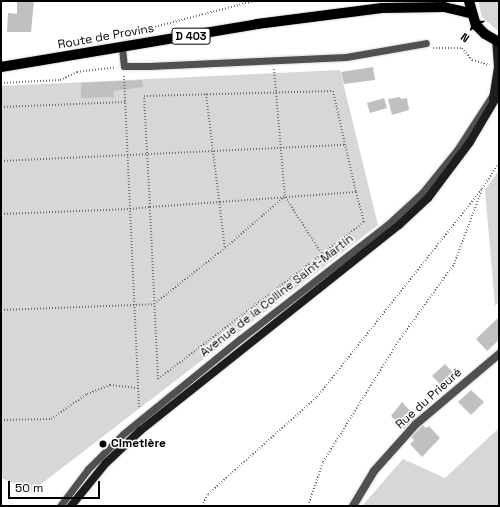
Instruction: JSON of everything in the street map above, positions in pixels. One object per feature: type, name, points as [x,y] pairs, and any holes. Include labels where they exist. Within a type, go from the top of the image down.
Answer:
[{"type":"main road","name":"D 403","points":[[382,8],[407,1]]},
{"type":"main road","points":[[469,1],[471,13],[485,34],[498,42]]},
{"type":"main road","name":"D 403","points":[[382,8],[444,7],[471,13]]},
{"type":"main road","name":"Route de Provins","points":[[1,67],[122,48],[257,24],[382,8]]},
{"type":"street","name":"Avenue de la Colline Saint-Martin","points":[[71,506],[72,491],[106,463],[140,431],[398,225],[439,184],[490,109],[497,93],[498,42]]},
{"type":"street","name":"Rue du Prieuré","points":[[354,506],[374,471],[416,424],[499,354]]},
{"type":"lane","points":[[122,48],[124,66],[346,56],[426,43]]},
{"type":"lane","name":"Avenue de la Colline Saint-Martin","points":[[60,506],[88,469],[141,419],[387,225],[422,193],[457,150],[497,93]]},
{"type":"path","points":[[133,33],[254,1]]},
{"type":"path","points":[[426,43],[435,49],[462,48],[476,62],[498,67]]},
{"type":"path","points":[[273,60],[282,148],[285,197],[322,254]]},
{"type":"path","points":[[1,83],[60,80],[77,72],[124,66],[140,431]]},
{"type":"path","points":[[333,91],[364,222],[158,379],[144,96],[206,94],[333,91]]},
{"type":"path","points":[[206,94],[225,248]]},
{"type":"path","points":[[1,107],[126,102]]},
{"type":"path","points":[[1,161],[346,146]]},
{"type":"path","points":[[202,506],[208,494],[317,397],[482,188],[499,163]]},
{"type":"path","points":[[308,506],[323,462],[400,339],[454,264],[482,188]]},
{"type":"path","points":[[1,214],[150,208],[356,192]]},
{"type":"path","points":[[1,310],[154,304],[225,248],[285,197]]},
{"type":"path","points":[[1,420],[52,419],[87,394],[110,385],[138,388]]},
{"type":"shaded area","points":[[478,1],[499,1],[499,32],[482,17]]},
{"type":"shaded area","points":[[340,70],[378,225],[32,491],[1,478],[1,86]]},
{"type":"shaded area","points":[[499,170],[499,302],[495,306],[485,190]]},
{"type":"shaded area","points":[[499,428],[499,506],[362,506],[403,459],[445,478]]},
{"type":"building","points":[[17,1],[34,1],[31,32],[7,32],[8,13],[17,14]]},
{"type":"building","points":[[373,67],[375,80],[344,84],[341,72]]},
{"type":"building","points":[[142,80],[143,87],[114,91],[114,97],[81,98],[81,83]]},
{"type":"building","points":[[400,97],[401,99],[407,98],[409,110],[392,115],[388,99]]},
{"type":"building","points":[[384,98],[387,108],[370,113],[367,103]]},
{"type":"building","points":[[499,317],[499,340],[487,351],[476,339]]},
{"type":"building","points":[[445,364],[457,377],[444,388],[432,376]]},
{"type":"building","points":[[471,390],[484,402],[471,415],[458,402]]},
{"type":"building","points":[[402,402],[416,417],[404,429],[391,416]]},
{"type":"building","points":[[423,425],[426,428],[429,426],[440,438],[422,457],[410,444],[414,440],[411,437]]},
{"type":"place","name":"Cimetière","points":[[103,444]]}]
